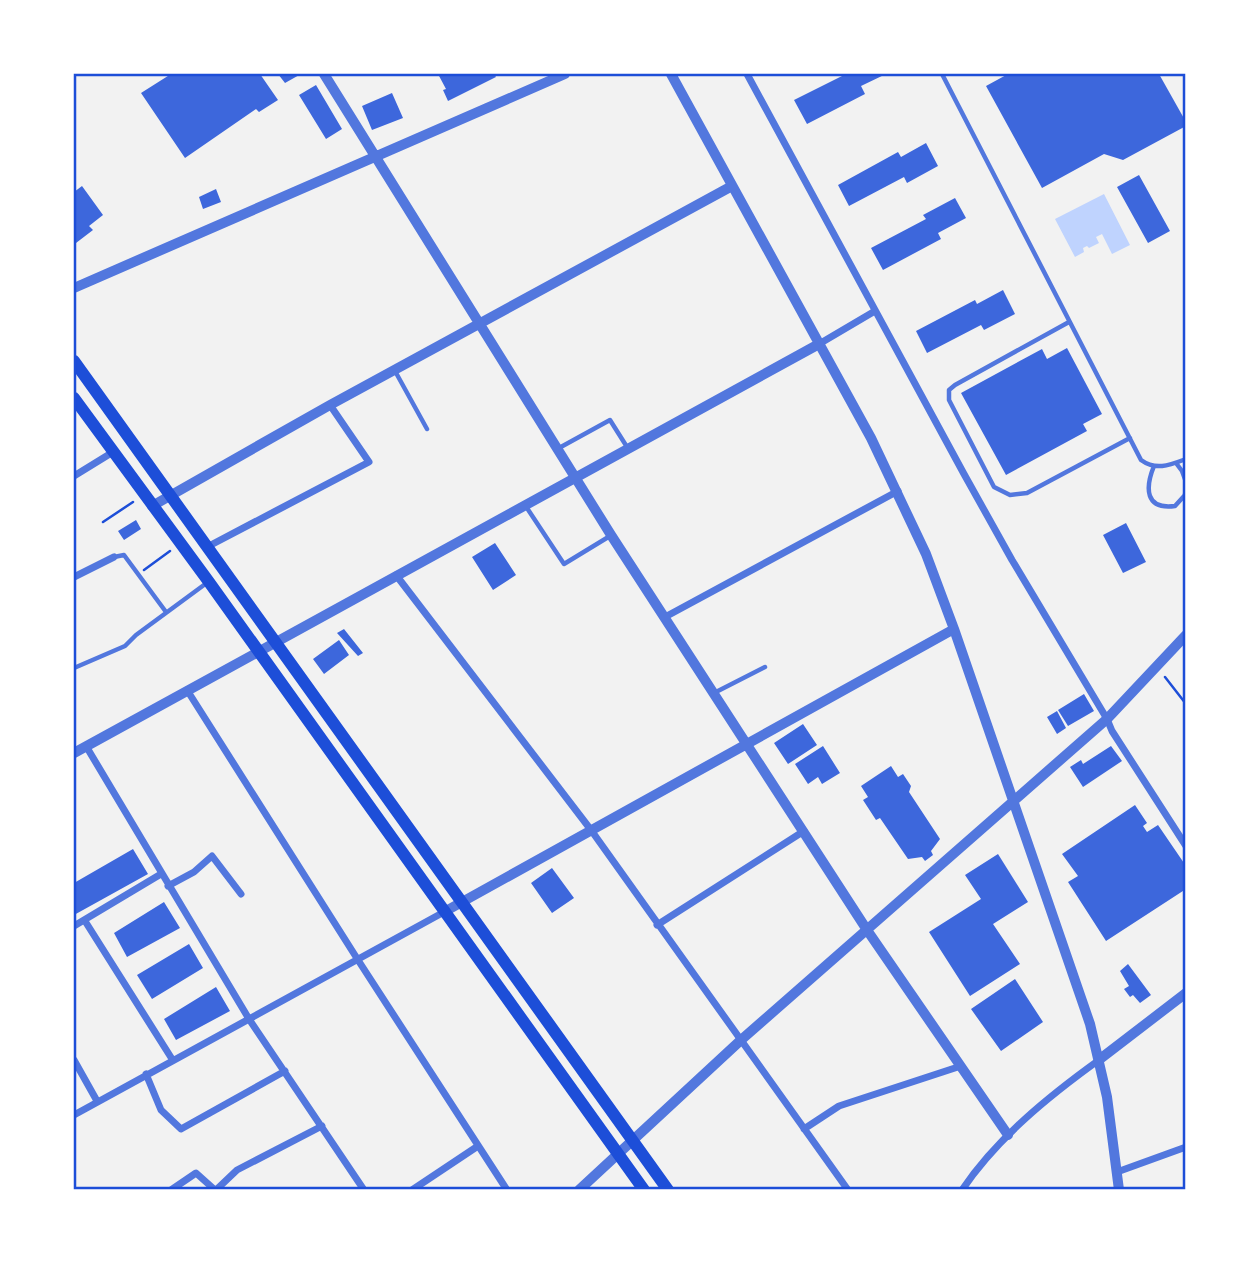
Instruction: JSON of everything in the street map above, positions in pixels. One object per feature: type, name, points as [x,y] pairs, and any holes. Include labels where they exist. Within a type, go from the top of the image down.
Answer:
[{"type":"main road","points":[[74,361],[668,1189]]},
{"type":"main road","points":[[74,398],[644,1189]]},
{"type":"street","points":[[324,74],[611,536],[867,930],[1008,1135]]},
{"type":"street","points":[[74,288],[565,74]]},
{"type":"street","points":[[671,74],[871,438],[926,554],[1090,1024],[1107,1097],[1119,1189]]},
{"type":"street","points":[[747,74],[1012,560],[1107,719],[1112,732],[1185,846]]},
{"type":"street","points":[[152,506],[330,405],[732,186]]},
{"type":"street","points":[[74,753],[875,312]]},
{"type":"street","points":[[206,547],[369,461],[330,405]]},
{"type":"street","points":[[74,476],[113,453]]},
{"type":"street","points":[[665,617],[898,491]]},
{"type":"street","points":[[74,577],[114,557]]},
{"type":"street","points":[[396,575],[591,830],[848,1189]]},
{"type":"street","points":[[74,1115],[954,629]]},
{"type":"street","points":[[579,1189],[741,1040],[1107,719],[1185,635]]},
{"type":"street","points":[[186,689],[507,1189]]},
{"type":"street","points":[[86,746],[249,1018],[364,1189]]},
{"type":"street","points":[[657,925],[804,831]]},
{"type":"street","points":[[168,886],[194,872],[212,856],[241,894]]},
{"type":"street","points":[[74,926],[161,874]]},
{"type":"street","points":[[85,921],[172,1059]]},
{"type":"street","points":[[962,1189],[978,1166],[1008,1135],[1073,1079],[1185,993]]},
{"type":"street","points":[[74,1060],[97,1101]]},
{"type":"street","points":[[804,1129],[839,1106],[961,1066]]},
{"type":"street","points":[[146,1074],[161,1110],[181,1129],[285,1072]]},
{"type":"street","points":[[171,1189],[197,1173],[215,1189],[237,1170],[322,1126]]},
{"type":"street","points":[[412,1189],[478,1146]]},
{"type":"street","points":[[1116,1172],[1185,1147]]},
{"type":"lane","points":[[942,74],[1141,460],[1148,465],[1167,467],[1185,459]]},
{"type":"lane","points":[[1069,322],[949,390],[949,400],[993,487],[1010,495],[1027,493],[1130,439]]},
{"type":"lane","points":[[395,370],[427,429]]},
{"type":"lane","points":[[556,450],[610,420],[627,447]]},
{"type":"lane","points":[[1154,466],[1148,490],[1150,498],[1156,505],[1166,508],[1175,506],[1185,495],[1182,471],[1176,463]]},
{"type":"lane","points":[[525,505],[564,564],[611,536]]},
{"type":"lane","points":[[114,557],[124,555],[166,612]]},
{"type":"lane","points":[[74,668],[125,646],[208,582]]},
{"type":"lane","points":[[714,693],[765,667]]},
{"type":"path","points":[[103,522],[144,494]]},
{"type":"path","points":[[138,574],[181,544]]},
{"type":"path","points":[[1156,667],[1185,704]]},
{"type":"water","points":[[1104,194],[1130,245],[1112,254],[1102,234],[1096,237],[1099,243],[1083,248],[1084,252],[1075,257],[1055,219]]},
{"type":"building","points":[[171,74],[260,74],[278,100],[259,112],[256,109],[185,158],[141,93]]},
{"type":"building","points":[[278,74],[301,74],[285,83]]},
{"type":"building","points":[[438,74],[494,74],[496,77],[448,101],[443,90],[446,89]]},
{"type":"building","points":[[846,74],[886,74],[861,86],[865,94],[807,124],[794,100]]},
{"type":"building","points":[[1008,74],[1159,74],[1186,126],[1123,160],[1104,154],[1042,188],[986,86]]},
{"type":"building","points":[[316,85],[342,129],[326,139],[299,95]]},
{"type":"building","points":[[392,93],[403,118],[372,130],[362,106]]},
{"type":"building","points":[[926,143],[938,166],[907,183],[904,177],[849,206],[838,185],[898,152],[901,157]]},
{"type":"building","points":[[1139,175],[1170,231],[1148,243],[1117,187]]},
{"type":"building","points":[[82,186],[103,215],[89,226],[93,230],[76,243],[74,192]]},
{"type":"building","points":[[216,189],[221,202],[203,209],[199,197]]},
{"type":"building","points":[[955,198],[966,218],[938,233],[941,239],[883,270],[871,248],[926,219],[923,215]]},
{"type":"building","points":[[1003,290],[1015,314],[984,330],[981,325],[927,353],[916,331],[975,300],[977,304]]},
{"type":"building","points":[[1067,348],[1102,414],[1083,424],[1087,431],[1006,475],[961,393],[1042,349],[1047,359]]},
{"type":"building","points":[[136,520],[141,529],[124,540],[118,531]]},
{"type":"building","points":[[1126,523],[1146,562],[1123,573],[1103,535]]},
{"type":"building","points":[[495,543],[516,575],[493,590],[472,557]]},
{"type":"building","points":[[344,629],[363,653],[358,656],[337,633]]},
{"type":"building","points":[[339,640],[349,655],[324,674],[313,659]]},
{"type":"building","points":[[1084,694],[1094,711],[1068,726],[1058,710]]},
{"type":"building","points":[[1057,711],[1066,728],[1057,734],[1047,717]]},
{"type":"building","points":[[803,724],[817,745],[788,764],[774,743]]},
{"type":"building","points":[[823,746],[840,773],[822,784],[818,777],[808,784],[795,764]]},
{"type":"building","points":[[1111,746],[1122,761],[1083,787],[1070,767],[1081,760],[1083,764]]},
{"type":"building","points":[[891,766],[898,777],[903,774],[911,786],[909,792],[940,839],[931,851],[933,855],[925,861],[922,857],[908,859],[880,818],[876,820],[863,800],[868,797],[861,786]]},
{"type":"building","points":[[1135,805],[1147,823],[1143,826],[1147,832],[1158,825],[1186,866],[1186,889],[1106,941],[1068,882],[1078,876],[1062,854]]},
{"type":"building","points":[[133,849],[148,874],[74,915],[74,883]]},
{"type":"building","points":[[998,854],[1028,902],[993,924],[1020,964],[970,996],[929,932],[981,899],[965,875]]},
{"type":"building","points":[[552,868],[574,898],[552,913],[531,883]]},
{"type":"building","points":[[164,902],[180,928],[127,957],[114,933]]},
{"type":"building","points":[[189,944],[203,968],[152,999],[137,975]]},
{"type":"building","points":[[1128,964],[1151,995],[1140,1003],[1124,989],[1129,986],[1120,971]]},
{"type":"building","points":[[1015,979],[1043,1022],[1001,1051],[971,1009]]},
{"type":"building","points":[[216,987],[230,1011],[176,1040],[164,1019]]}]
